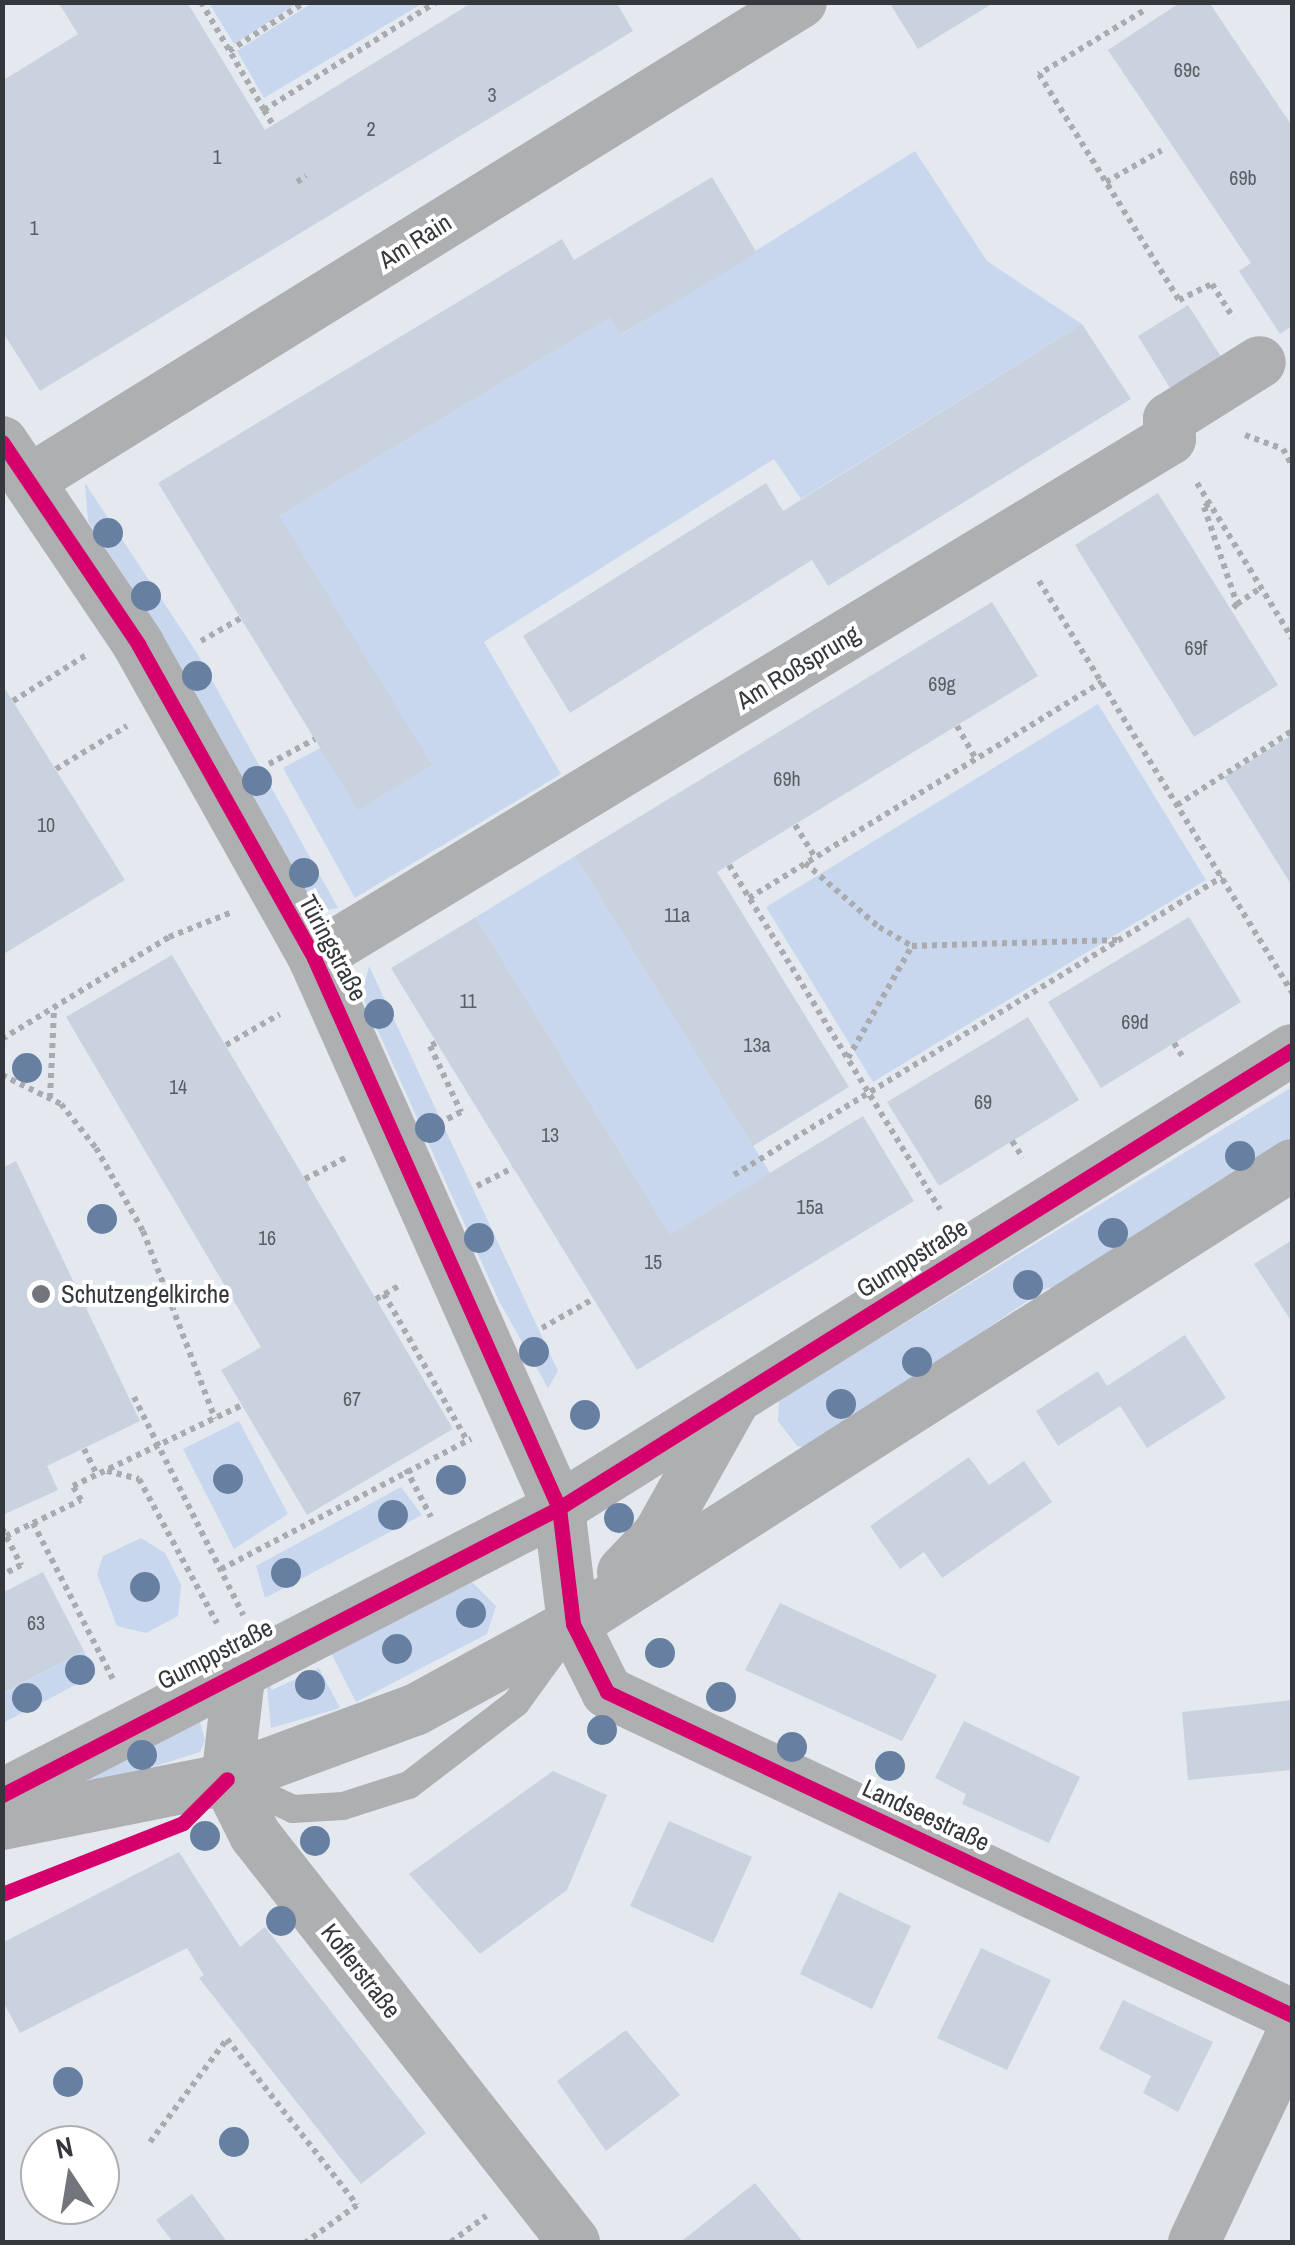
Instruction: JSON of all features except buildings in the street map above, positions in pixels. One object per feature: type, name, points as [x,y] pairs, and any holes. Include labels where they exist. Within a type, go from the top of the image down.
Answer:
[{"type":"street","name":"Am Rain","points":[[16,461],[801,2]]},
{"type":"street","name":"Am Roßsprung","points":[[314,958],[1170,439],[1169,418],[1260,362]]},
{"type":"street","name":"Türingstraße","points":[[16,461],[138,644],[314,958],[559,1508]]},
{"type":"street","name":"Gumppstraße","points":[[2,1795],[559,1508],[1292,1050]]},
{"type":"street","name":"Gumppstraße","points":[[2,1824],[228,1779],[415,1710],[573,1624],[1292,1165]]},
{"type":"street","name":"Gumppstraße","points":[[573,1624],[659,1534],[734,1400]]},
{"type":"street","points":[[559,1508],[573,1624]]},
{"type":"street","name":"Landseestraße","points":[[573,1624],[607,1692],[1292,2015]]},
{"type":"street","points":[[228,1779],[240,1669]]},
{"type":"street","name":"Koflerstraße","points":[[228,1779],[264,1848],[574,2242]]},
{"type":"street","points":[[1194,2242],[1292,2035]]},
{"type":"path","points":[[200,2],[274,125]]},
{"type":"path","points":[[229,51],[305,2]]},
{"type":"path","points":[[264,110],[436,2]]},
{"type":"path","points":[[1143,11],[1040,74],[1178,300],[1212,284],[1260,362]]},
{"type":"path","points":[[1106,182],[1162,150]]},
{"type":"path","points":[[297,182],[306,176]]},
{"type":"path","points":[[1170,439],[1292,638]]},
{"type":"path","points":[[1209,504],[1204,507],[1234,607],[1261,588]]},
{"type":"path","points":[[1012,537],[1292,993]]},
{"type":"path","points":[[202,641],[241,618]]},
{"type":"path","points":[[13,701],[100,647]]},
{"type":"path","points":[[749,898],[1102,682]]},
{"type":"path","points":[[56,770],[143,716]]},
{"type":"path","points":[[958,726],[976,759]]},
{"type":"path","points":[[1176,804],[1292,730]]},
{"type":"path","points":[[269,764],[314,738]]},
{"type":"path","points":[[795,825],[815,857]]},
{"type":"path","points":[[805,863],[878,927],[912,946],[1120,940]]},
{"type":"path","points":[[729,865],[948,1222]]},
{"type":"path","points":[[734,1176],[1222,877]]},
{"type":"path","points":[[2,1039],[169,936],[250,905]]},
{"type":"path","points":[[848,1058],[912,946]]},
{"type":"path","points":[[50,1098],[54,1007]]},
{"type":"path","points":[[226,1045],[284,1011]]},
{"type":"path","points":[[436,1043],[430,1046],[461,1112],[447,1120]]},
{"type":"path","points":[[2,1075],[50,1098],[96,1148],[143,1232],[215,1419]]},
{"type":"path","points":[[305,1179],[366,1148]]},
{"type":"path","points":[[476,1186],[513,1168]]},
{"type":"path","points":[[384,1294],[467,1441]]},
{"type":"path","points":[[542,1328],[593,1299]]},
{"type":"path","points":[[134,1397],[241,1612]]},
{"type":"path","points":[[2,1575],[21,1566],[4,1532],[81,1500],[74,1486],[242,1405]]},
{"type":"path","points":[[221,1569],[320,1512],[482,1436]]},
{"type":"path","points":[[84,1448],[97,1475]]},
{"type":"path","points":[[406,1469],[428,1512]]},
{"type":"path","points":[[106,1470],[139,1479],[240,1669]]},
{"type":"path","points":[[33,1523],[114,1682]]},
{"type":"path","points":[[150,2142],[227,2039],[358,2205],[306,2242]]},
{"type":"shaded area","points":[[209,3],[298,3],[234,44]]},
{"type":"shaded area","points":[[312,3],[423,3],[264,98],[237,51]]},
{"type":"shaded area","points":[[915,151],[987,261],[1082,324],[801,499],[774,459],[484,642],[561,774],[355,898],[283,768],[320,748],[279,516],[610,318],[621,335]]},
{"type":"shaded area","points":[[85,483],[197,653],[338,908],[325,910],[312,901],[174,655],[88,521]]},
{"type":"shaded area","points":[[1098,704],[1206,880],[873,1082],[766,907]]},
{"type":"shaded area","points":[[575,856],[770,1173],[670,1234],[476,917]]},
{"type":"shaded area","points":[[369,966],[558,1371],[548,1388],[499,1301],[362,995]]},
{"type":"shaded area","points":[[1292,1087],[1292,1150],[1077,1282],[1045,1289],[811,1448],[797,1446],[778,1421],[779,1400]]},
{"type":"shaded area","points":[[239,1421],[288,1514],[234,1549],[183,1449]]},
{"type":"shaded area","points":[[401,1487],[422,1515],[265,1598],[256,1566]]},
{"type":"shaded area","points":[[141,1538],[165,1553],[181,1584],[178,1616],[146,1633],[117,1626],[97,1574],[103,1556]]},
{"type":"shaded area","points":[[469,1579],[496,1606],[487,1634],[356,1702],[328,1647]]},
{"type":"shaded area","points":[[84,1651],[96,1674],[3,1723],[3,1694]]},
{"type":"shaded area","points":[[319,1668],[340,1708],[271,1728],[266,1678],[272,1690]]},
{"type":"shaded area","points":[[199,1718],[205,1741],[200,1752],[92,1786],[84,1770]]},
{"type":"cycle path","points":[[2,442],[138,644],[314,958],[559,1508],[573,1624],[607,1692],[1292,2015]]},
{"type":"cycle path","points":[[2,1795],[559,1508],[1292,1050]]},
{"type":"cycle path","points":[[2,1894],[183,1823],[227,1779]]},
{"type":"place","name":"Schutzengelkirche","points":[[41,1294]]}]
